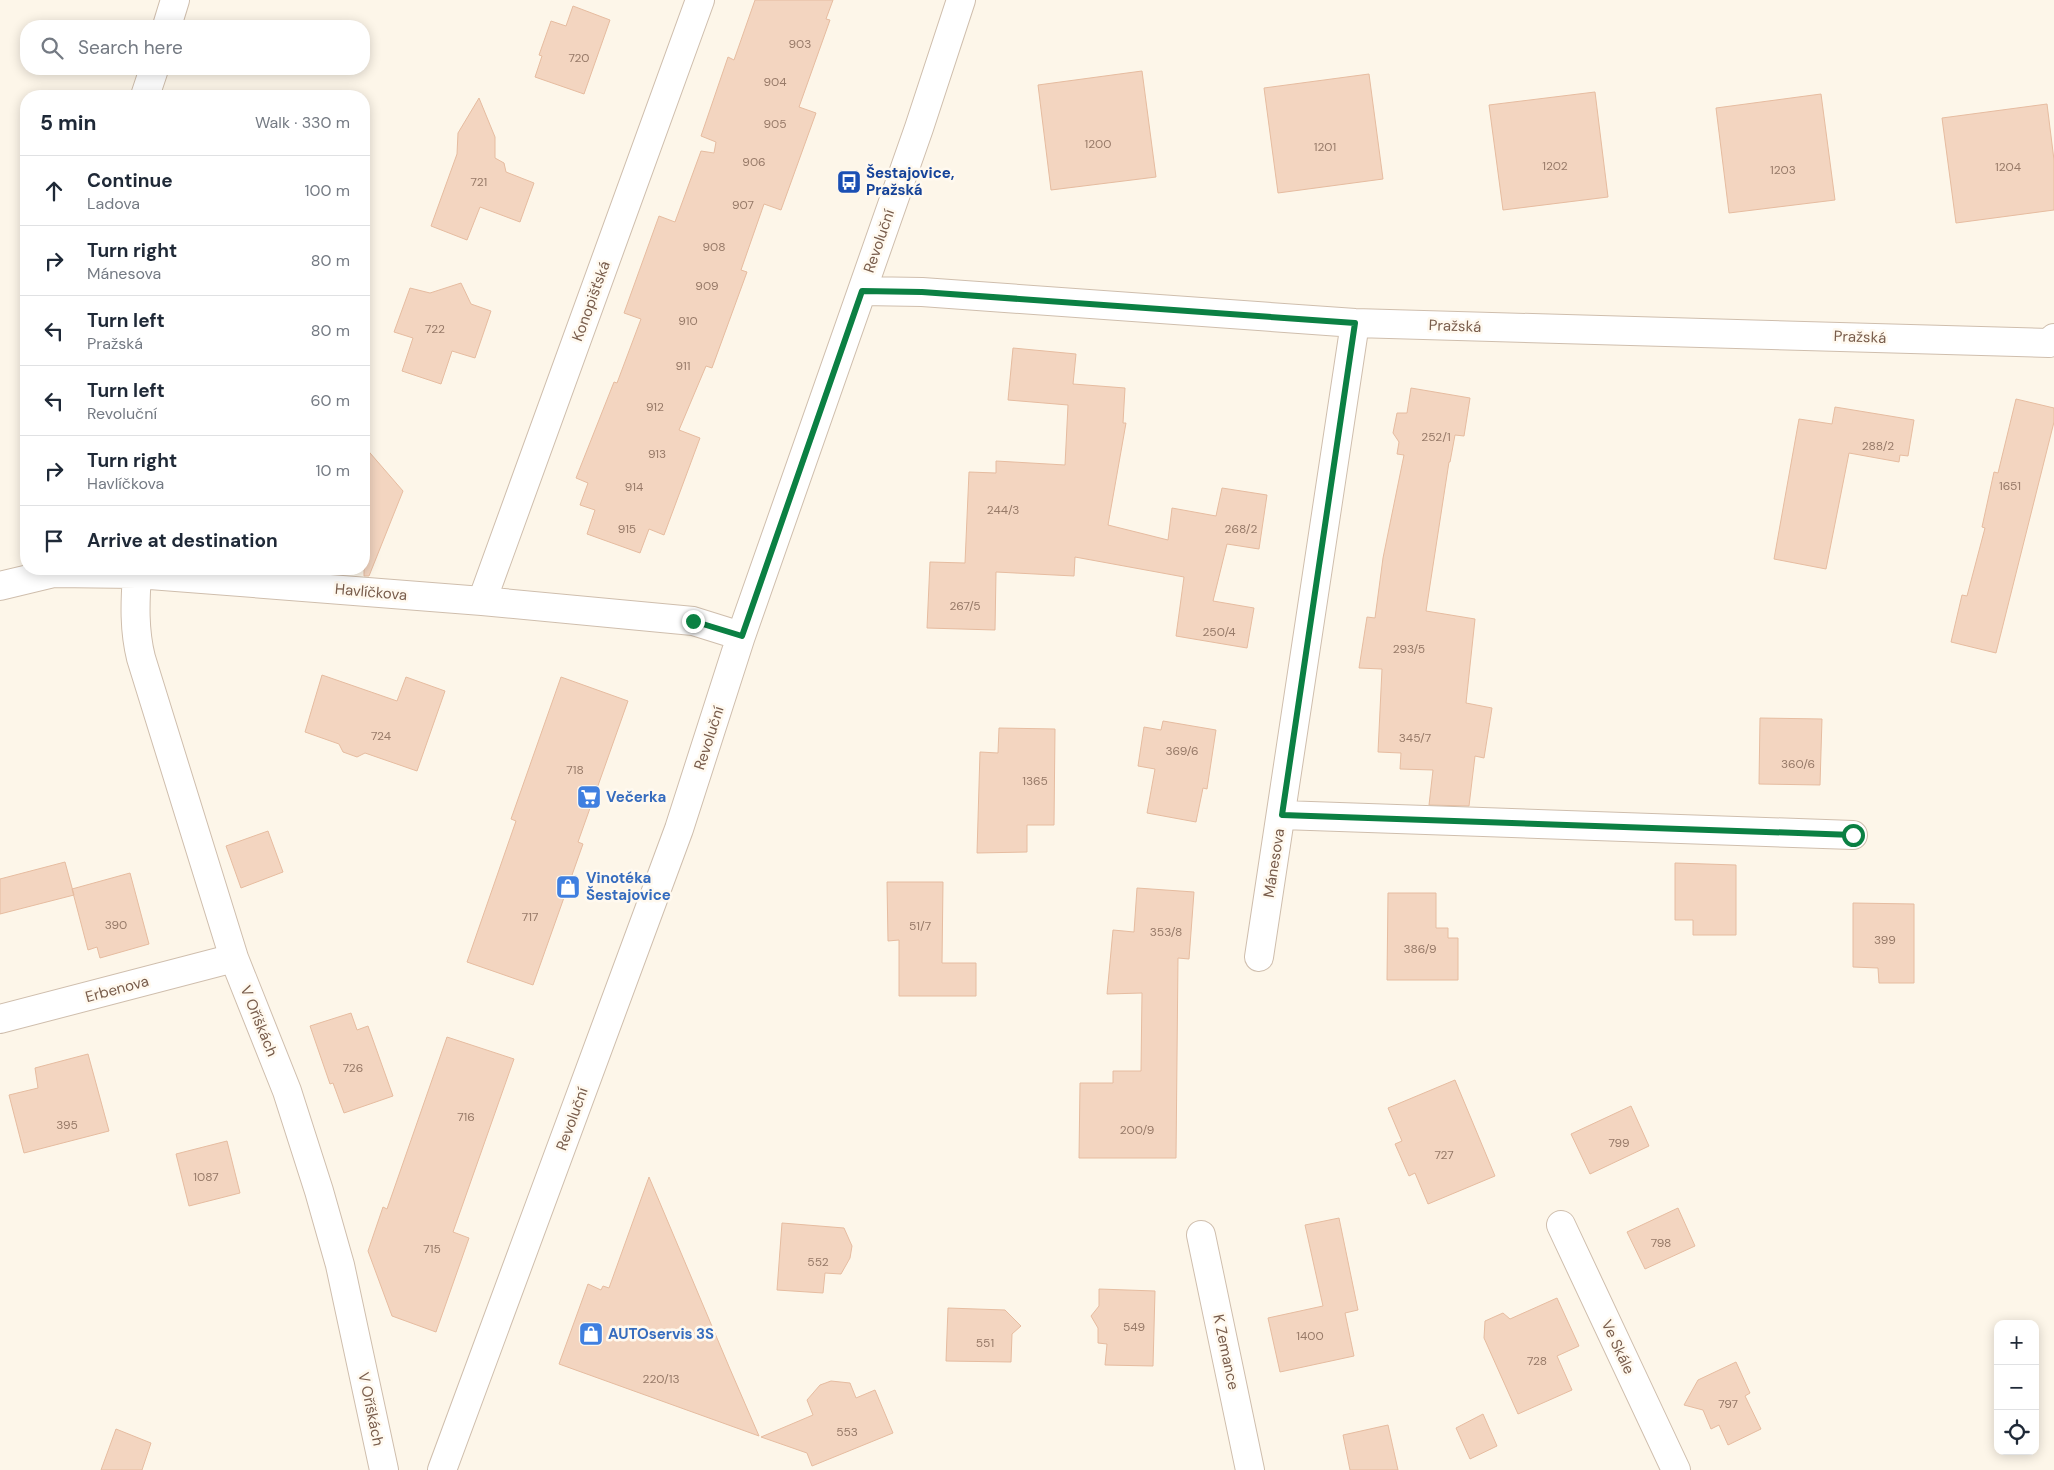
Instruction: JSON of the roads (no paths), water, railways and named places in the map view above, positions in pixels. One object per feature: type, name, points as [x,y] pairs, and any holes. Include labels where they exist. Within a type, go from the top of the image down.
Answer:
[{"type":"street","points":[[169,20],[175,0]]},
{"type":"street","name":"Konopišťská","points":[[482,601],[700,0]]},
{"type":"street","name":"Revoluční","points":[[442,1470],[679,829],[742,636],[961,0]]},
{"type":"street","points":[[147,90],[152,75]]},
{"type":"street","name":"Pražská","points":[[862,291],[932,292],[1355,323],[2052,340]]},
{"type":"street","name":"Mánesova","points":[[1259,957],[1355,323]]},
{"type":"street","name":"Havlíčkova","points":[[0,586],[40,575]]},
{"type":"street","name":"V Oříškách","points":[[137,575],[135,617],[139,651],[234,958],[287,1092],[319,1191],[340,1265],[384,1470]]},
{"type":"street","name":"Havlíčkova","points":[[150,575],[482,601],[693,621],[742,636]]},
{"type":"street","points":[[1282,815],[1853,835]]},
{"type":"street","name":"Erbenova","points":[[0,1019],[234,958]]},
{"type":"street","name":"Ve Skále","points":[[1560,1225],[1676,1470]]},
{"type":"street","name":"K Zemance","points":[[1201,1235],[1250,1470]]},
{"type":"place","name":"Šestajovice, Pražská","points":[[849,182]]},
{"type":"place","name":"Večerka","points":[[589,797]]},
{"type":"place","name":"Vinotéka Šestajovice","points":[[568,887]]},
{"type":"place","name":"AUTOservis 3S","points":[[591,1334]]}]
